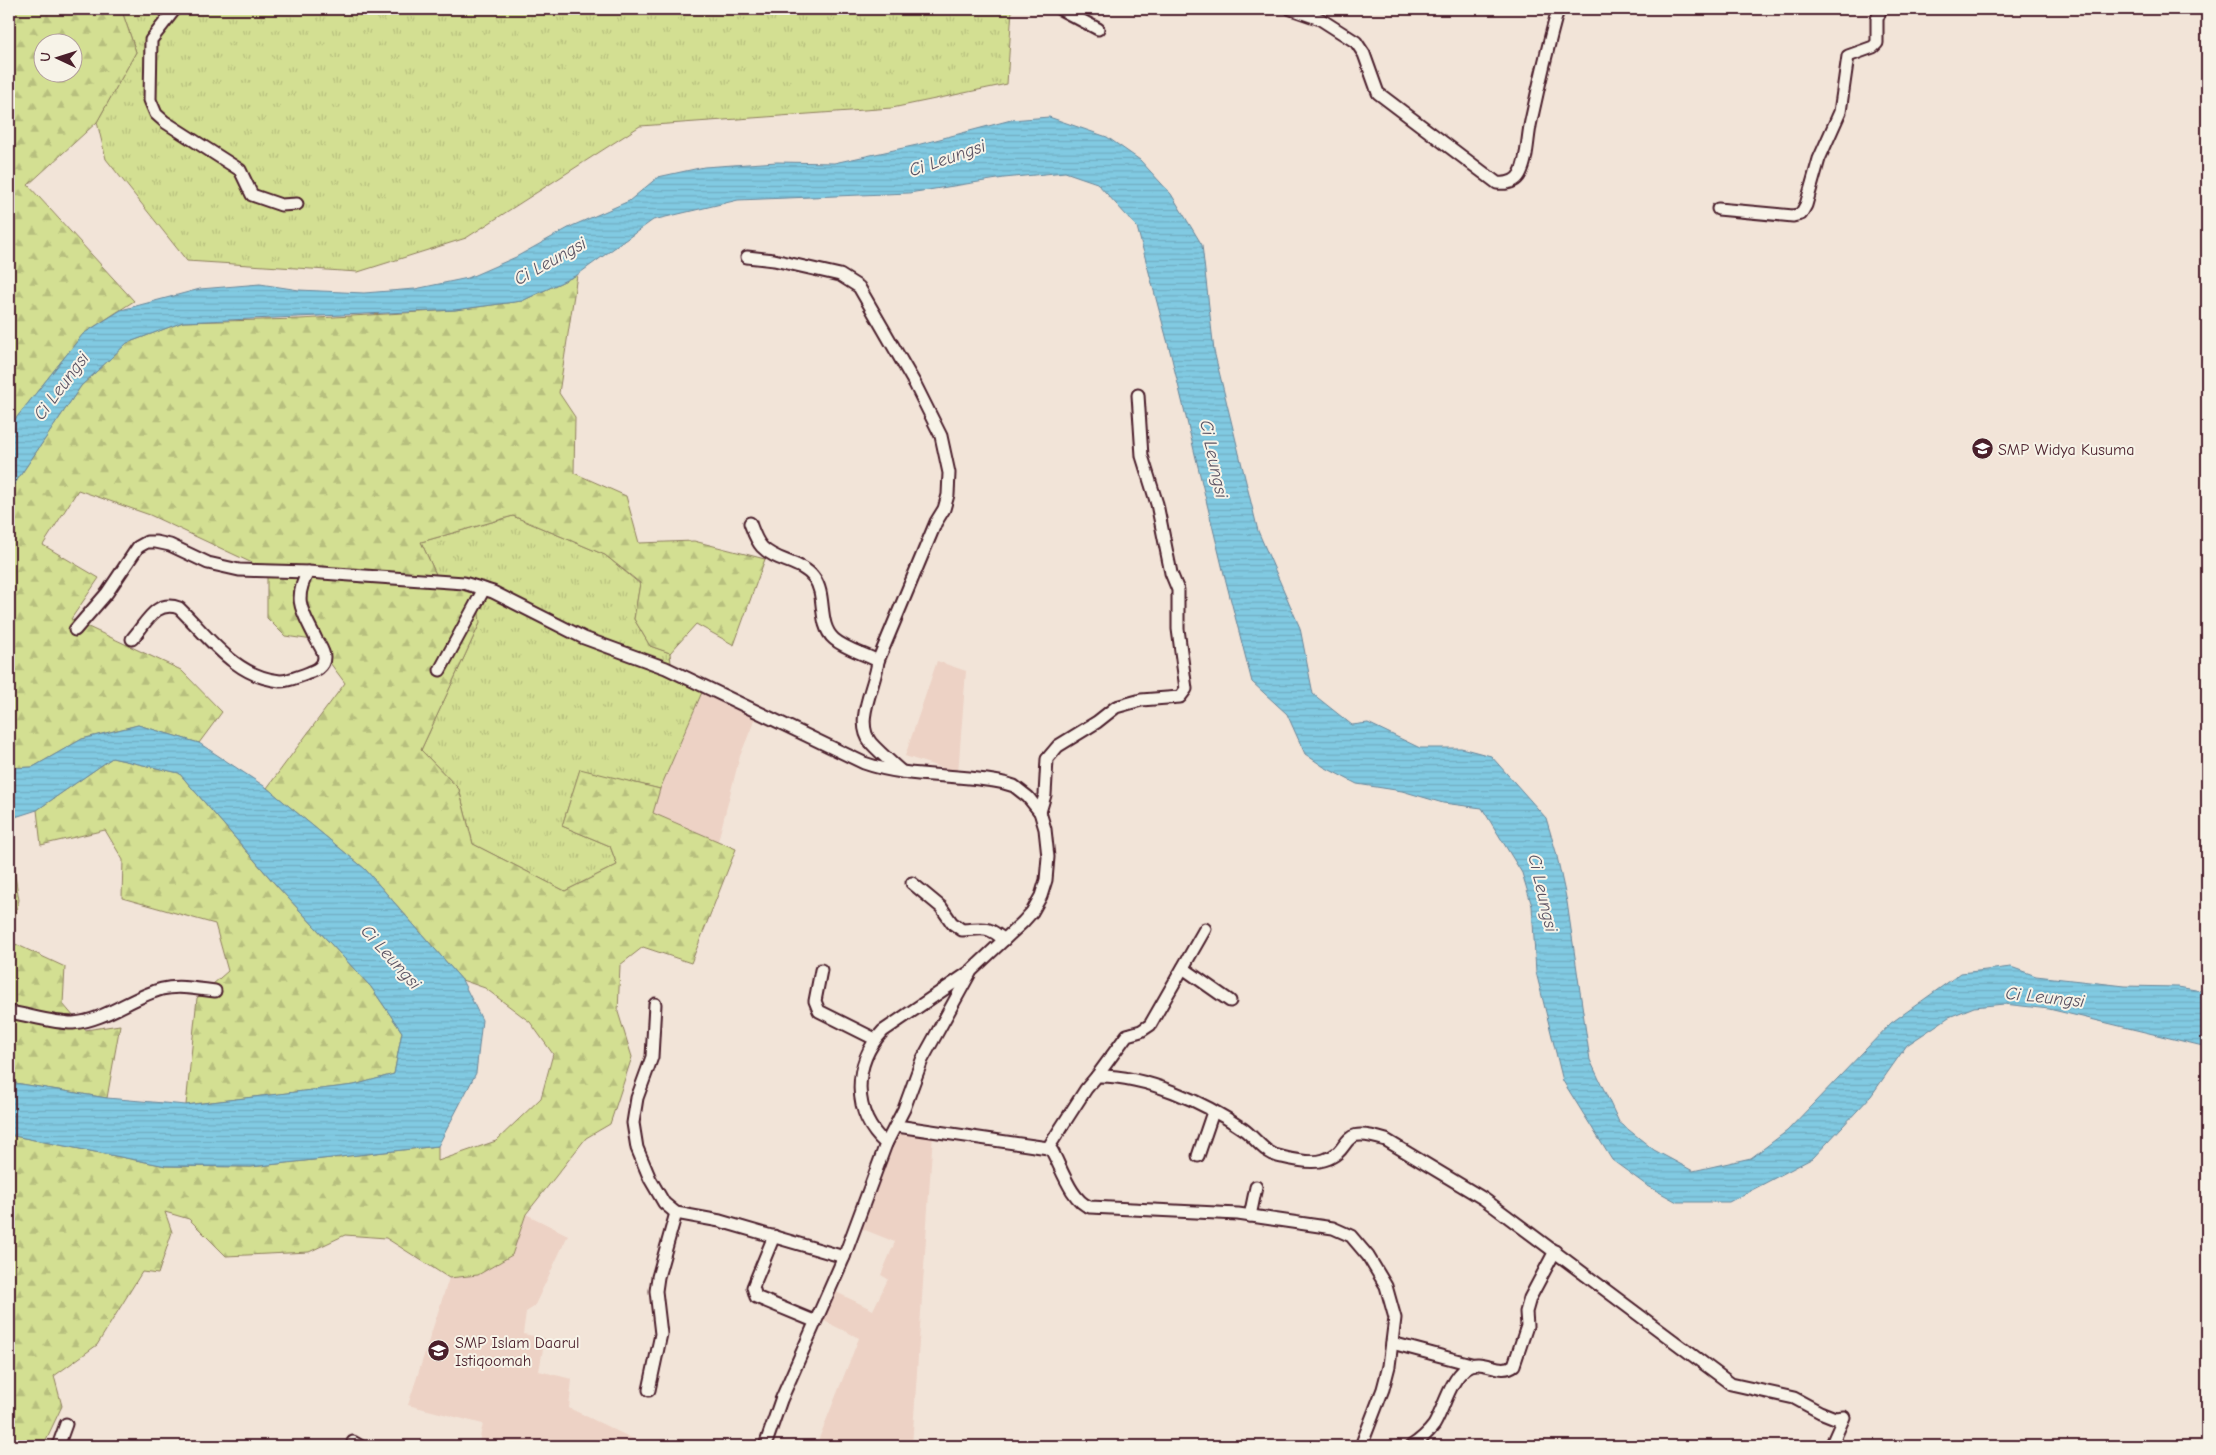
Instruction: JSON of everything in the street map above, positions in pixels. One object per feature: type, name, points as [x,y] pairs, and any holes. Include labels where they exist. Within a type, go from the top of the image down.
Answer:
[{"type":"street","points":[[175,9],[151,40],[150,100],[156,114],[177,131],[240,170],[252,195],[281,205],[297,204]]},
{"type":"street","points":[[1060,9],[1098,29]]},
{"type":"street","points":[[1291,9],[1320,18],[1356,42],[1364,54],[1378,93],[1497,183],[1506,184],[1512,182],[1519,175],[1524,161],[1533,112],[1558,9]]},
{"type":"street","points":[[1718,209],[1793,216],[1801,214],[1806,204],[1819,159],[1840,112],[1848,56],[1875,45],[1877,39],[1877,19],[1881,9]]},
{"type":"street","points":[[747,257],[774,260],[840,275],[859,287],[916,384],[941,436],[949,473],[948,495],[944,509],[936,522],[878,661],[865,714],[865,730],[871,742],[902,773]]},
{"type":"street","points":[[1040,812],[1045,795],[1047,759],[1058,746],[1098,722],[1116,707],[1141,700],[1180,697],[1186,689],[1178,629],[1178,590],[1170,574],[1157,504],[1141,448],[1138,395]]},
{"type":"street","points":[[750,523],[764,549],[805,570],[815,578],[826,623],[832,637],[838,642],[878,661]]},
{"type":"street","points":[[75,630],[107,592],[138,547],[147,542],[170,545],[195,558],[222,566],[254,571],[308,572],[464,582],[484,589],[560,628],[666,668],[864,763],[902,773],[1004,783],[1022,792],[1040,812],[1048,842],[1046,880],[1041,896],[1032,912],[971,971],[883,1031],[875,1039],[865,1059],[859,1089],[861,1102],[872,1130],[886,1144]]},
{"type":"street","points":[[132,639],[155,610],[162,606],[170,605],[179,608],[220,651],[243,668],[264,677],[281,681],[291,680],[318,669],[323,662],[323,652],[300,602],[300,589],[308,572]]},
{"type":"street","points":[[440,670],[484,589]]},
{"type":"street","points":[[912,883],[941,907],[952,923],[962,930],[989,929],[1004,940]]},
{"type":"street","points":[[1048,1148],[1086,1089],[1098,1076],[1127,1035],[1141,1031],[1150,1025],[1205,929]]},
{"type":"street","points":[[1183,968],[1230,1001]]},
{"type":"street","points":[[820,970],[815,1001],[819,1011],[875,1039]]},
{"type":"street","points":[[765,1446],[781,1400],[814,1321],[844,1257],[886,1144],[897,1126],[922,1060],[971,971]]},
{"type":"street","points":[[9,1012],[74,1023],[95,1018],[135,999],[163,989],[186,987],[215,991]]},
{"type":"street","points":[[655,1004],[652,1058],[637,1098],[633,1123],[637,1148],[650,1179],[664,1203],[676,1213],[774,1236],[844,1257]]},
{"type":"street","points":[[1098,1076],[1126,1078],[1172,1091],[1244,1130],[1264,1150],[1273,1155],[1301,1161],[1325,1160],[1335,1154],[1349,1138],[1357,1134],[1386,1140],[1484,1199],[1731,1384],[1794,1398],[1814,1410],[1835,1418],[1844,1417],[1831,1446]]},
{"type":"street","points":[[1198,1156],[1213,1112]]},
{"type":"street","points":[[897,1126],[1048,1148],[1052,1151],[1076,1198],[1084,1205],[1097,1208],[1250,1216],[1333,1228],[1351,1236],[1368,1256],[1386,1286],[1395,1318],[1383,1389],[1361,1446]]},
{"type":"street","points":[[1250,1216],[1256,1187]]},
{"type":"street","points":[[649,1390],[661,1334],[656,1291],[658,1277],[676,1213]]},
{"type":"street","points":[[774,1236],[753,1287],[756,1297],[814,1321]]},
{"type":"street","points":[[1392,1343],[1471,1364],[1482,1363],[1505,1369],[1514,1365],[1527,1326],[1526,1312],[1530,1298],[1555,1251]]},
{"type":"street","points":[[1411,1446],[1433,1426],[1457,1377],[1471,1364]]},
{"type":"street","points":[[58,1446],[66,1424]]},
{"type":"shaded area","points":[[937,661],[966,671],[958,773],[905,756]]},
{"type":"shaded area","points":[[706,683],[757,714],[740,756],[718,841],[653,813],[660,789]]},
{"type":"shaded area","points":[[904,1130],[933,1134],[912,1446],[816,1446],[859,1338],[820,1319],[834,1291],[873,1310],[888,1279],[881,1275],[895,1242],[860,1228],[890,1140]]},
{"type":"shaded area","points":[[526,1214],[568,1235],[534,1307],[526,1312],[523,1334],[545,1338],[539,1371],[572,1379],[569,1408],[648,1446],[478,1446],[483,1424],[408,1405],[449,1278],[478,1275],[512,1255]]},
{"type":"green space","points":[[9,9],[115,9],[122,11],[136,52],[97,122],[28,185],[134,301],[83,334],[9,427]]},
{"type":"green space","points":[[115,9],[1012,9],[1007,84],[892,108],[640,126],[466,238],[358,272],[187,261],[106,159],[97,122],[136,52],[122,11]]},
{"type":"green space","points":[[577,275],[559,393],[575,417],[574,473],[626,496],[639,543],[694,541],[765,559],[734,645],[696,624],[670,653],[650,646],[634,619],[640,583],[605,555],[513,516],[421,542],[440,583],[477,595],[480,623],[421,750],[459,789],[473,844],[565,891],[617,865],[610,846],[562,826],[580,769],[660,789],[653,813],[736,849],[691,963],[643,947],[620,965],[618,1012],[632,1057],[610,1124],[586,1138],[526,1214],[512,1255],[478,1275],[449,1278],[386,1238],[345,1235],[309,1252],[226,1256],[189,1219],[165,1212],[172,1232],[158,1274],[142,1272],[97,1345],[54,1376],[62,1406],[44,1444],[42,1446],[9,1446],[9,1135],[166,1166],[251,1167],[438,1146],[438,1161],[496,1141],[541,1098],[553,1054],[530,1022],[485,988],[462,980],[365,869],[267,788],[345,683],[313,640],[285,636],[267,618],[267,570],[150,515],[78,490],[43,545],[99,578],[71,619],[181,670],[222,712],[199,743],[138,725],[82,739],[33,767],[9,768],[9,492],[81,386],[127,343],[183,322],[300,319],[455,310],[522,301]]},
{"type":"green space","points":[[513,516],[605,555],[640,584],[634,619],[650,646],[670,653],[671,663],[706,683],[660,789],[580,770],[562,826],[610,846],[617,865],[565,891],[473,844],[459,789],[421,750],[480,623],[440,583],[421,542]]},
{"type":"green space","points":[[112,758],[179,773],[274,883],[371,987],[402,1032],[394,1074],[355,1085],[186,1105],[197,998],[228,971],[215,924],[122,898],[123,860],[105,830],[41,845],[37,810]]},
{"type":"green space","points":[[9,839],[19,900],[9,935]]},
{"type":"green space","points":[[9,941],[65,967],[63,1004],[85,1030],[120,1025],[107,1098],[9,1082]]},
{"type":"water","name":"Ci Leungsi","points":[[1049,117],[1107,137],[1140,160],[1171,194],[1202,245],[1214,351],[1258,531],[1300,628],[1313,694],[1352,725],[1368,723],[1420,748],[1461,748],[1491,756],[1546,818],[1567,902],[1590,1060],[1619,1122],[1654,1150],[1693,1171],[1751,1158],[1787,1131],[1891,1023],[1961,973],[2011,967],[2036,976],[2125,986],[2178,987],[2207,992],[2207,1047],[2049,1009],[2004,1004],[1974,1007],[1949,1017],[1907,1045],[1871,1096],[1813,1158],[1729,1202],[1677,1202],[1646,1185],[1612,1160],[1563,1081],[1536,972],[1532,906],[1522,873],[1482,808],[1443,803],[1402,791],[1357,784],[1324,767],[1305,754],[1287,714],[1252,682],[1171,355],[1137,227],[1097,183],[1065,172],[1004,178],[909,193],[738,200],[653,220],[577,275],[522,301],[455,310],[183,322],[127,343],[81,386],[9,492],[9,427],[83,334],[121,310],[200,289],[260,284],[299,290],[364,293],[415,289],[468,278],[516,257],[572,226],[629,201],[658,177],[704,167],[777,162],[834,163],[917,145],[1011,120]]},
{"type":"water","name":"Ci Leungsi","points":[[138,725],[199,743],[267,788],[365,869],[462,980],[482,1020],[476,1073],[438,1146],[251,1167],[166,1166],[9,1135],[9,1082],[107,1098],[186,1105],[354,1085],[394,1074],[402,1032],[371,987],[276,885],[179,773],[112,758],[37,810],[9,819],[9,768],[33,767],[82,739]]},
{"type":"place","name":"SMP Widya Kusuma","points":[[1982,449]]},
{"type":"place","name":"SMP Islam Daarul Istiqoomah","points":[[439,1351]]}]
